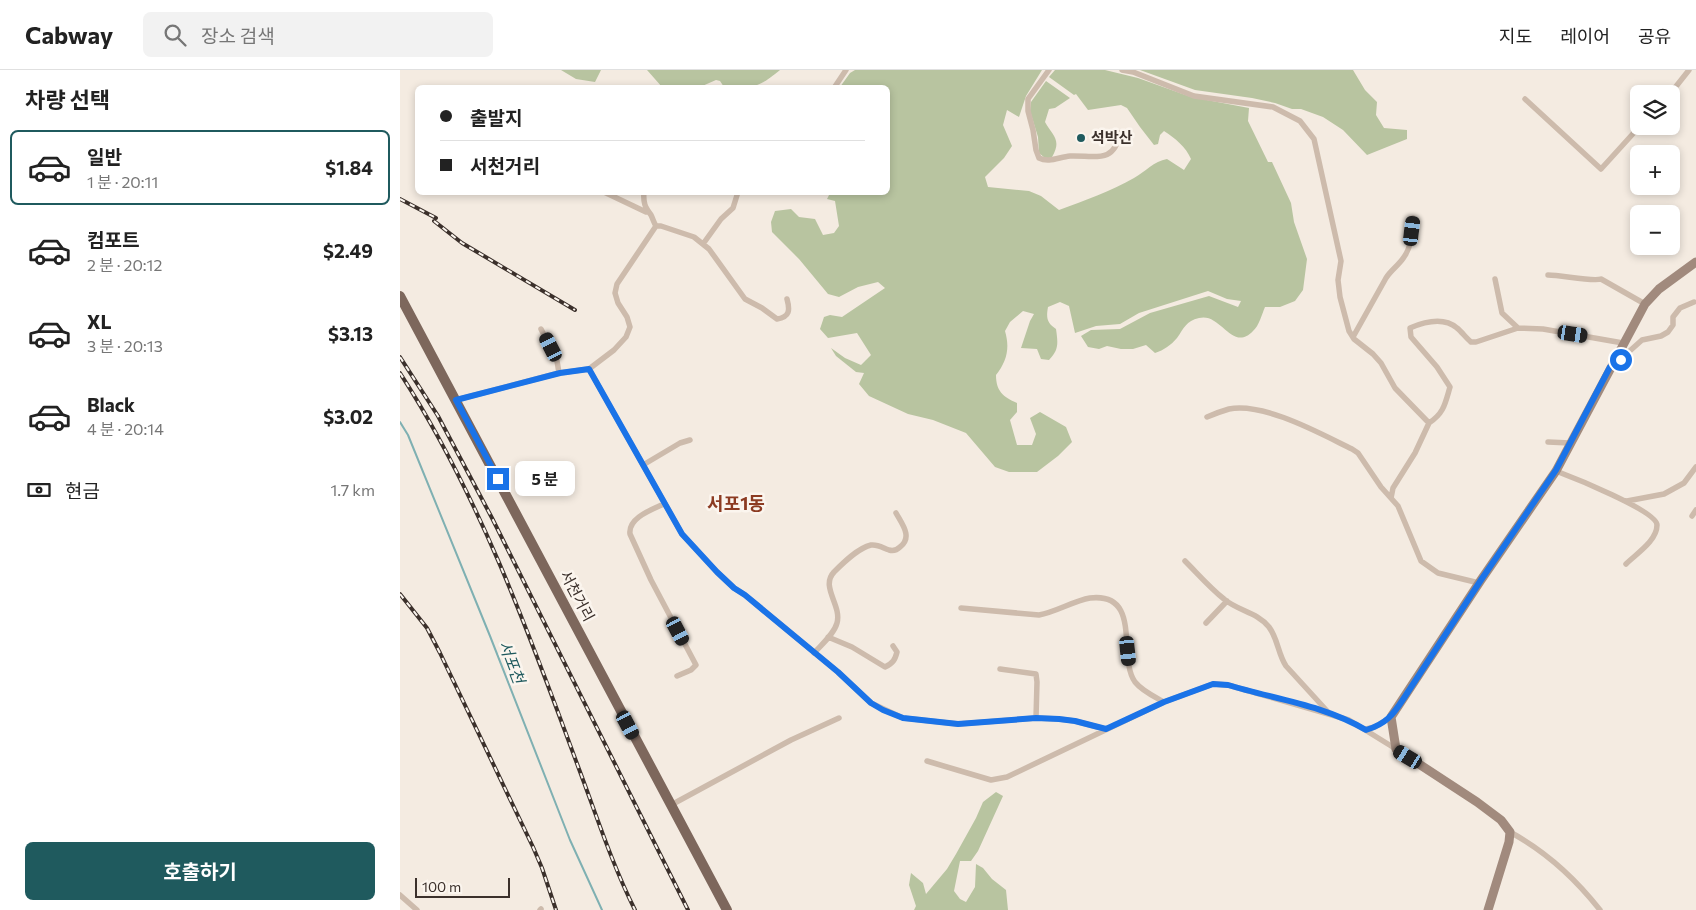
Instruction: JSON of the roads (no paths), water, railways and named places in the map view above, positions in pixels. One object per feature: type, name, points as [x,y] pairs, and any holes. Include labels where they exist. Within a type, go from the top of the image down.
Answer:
[{"type":"main road","name":"서천거리","points":[[400,296],[727,910]]},
{"type":"street","points":[[836,85],[846,70]]},
{"type":"street","points":[[1048,70],[1028,99],[1028,111],[1039,158],[1050,160],[1069,156],[1101,157],[1112,152],[1118,145],[1120,133]]},
{"type":"street","points":[[1122,70],[1133,72],[1194,96],[1274,108],[1300,122],[1307,128],[1314,139],[1334,229],[1340,261],[1338,280],[1340,297],[1349,331],[1377,358],[1394,388],[1429,423]]},
{"type":"street","points":[[1677,85],[1689,70]]},
{"type":"street","points":[[1525,99],[1601,169],[1632,135]]},
{"type":"street","points":[[610,195],[650,214],[656,226],[694,237],[709,248],[745,299],[777,319],[788,314],[787,299]]},
{"type":"street","points":[[644,195],[643,202],[646,212]]},
{"type":"street","points":[[703,244],[721,219],[733,208],[737,195]]},
{"type":"street","points":[[1353,336],[1386,278],[1405,256],[1410,244],[1413,218]]},
{"type":"street","points":[[456,400],[560,373],[589,369],[614,350],[626,337],[630,327],[618,304],[615,293],[618,284],[656,226]]},
{"type":"street","points":[[1366,730],[1391,717],[1556,470],[1645,304],[1659,289],[1696,262]]},
{"type":"street","points":[[1548,275],[1576,277],[1595,281],[1601,280],[1645,304]]},
{"type":"street","points":[[1495,279],[1502,313],[1518,328]]},
{"type":"street","points":[[1610,367],[1621,360],[1642,340],[1661,336],[1668,332],[1673,325],[1674,316],[1680,308],[1694,302]]},
{"type":"street","points":[[1391,498],[1393,488],[1415,453],[1429,423],[1439,416],[1445,405],[1450,388],[1437,367],[1411,337],[1410,328],[1422,323],[1439,322],[1452,324],[1471,342],[1518,328],[1544,329],[1623,343]]},
{"type":"street","points":[[541,329],[557,361],[560,373]]},
{"type":"street","points":[[589,369],[682,534],[717,572],[838,672],[871,703],[903,718],[958,724],[1036,718],[1075,721],[1106,729]]},
{"type":"street","points":[[1207,417],[1231,409],[1253,410],[1279,416],[1299,423],[1358,454],[1401,512],[1421,561],[1438,573],[1479,583]]},
{"type":"street","points":[[643,465],[680,443],[690,440]]},
{"type":"street","points":[[1548,442],[1570,443]]},
{"type":"street","points":[[1627,501],[1664,494],[1684,483],[1696,467]]},
{"type":"street","points":[[1556,470],[1627,501],[1656,521],[1657,526],[1654,536],[1626,564]]},
{"type":"street","points":[[664,504],[631,524],[630,534],[651,580],[696,665],[691,670],[677,676]]},
{"type":"street","points":[[1692,516],[1696,510]]},
{"type":"street","points":[[814,653],[837,624],[838,614],[828,584],[829,579],[849,559],[870,545],[878,545],[890,550],[900,547],[906,540],[906,532],[896,514]]},
{"type":"street","points":[[1185,561],[1227,601],[1253,614],[1268,626],[1274,634],[1282,660],[1286,666],[1330,713]]},
{"type":"street","points":[[962,608],[1039,615],[1050,613],[1089,598],[1106,598],[1112,601],[1123,615],[1129,664],[1134,681],[1164,702]]},
{"type":"street","points":[[1206,623],[1227,601]]},
{"type":"street","points":[[828,637],[852,647],[885,667],[896,659],[897,652],[893,646]]},
{"type":"street","points":[[1000,670],[1036,674],[1036,718]]},
{"type":"street","points":[[927,761],[991,780],[1008,777],[1164,702],[1213,684],[1228,685],[1330,713],[1349,720],[1366,730],[1477,802],[1501,820],[1510,832],[1533,844],[1581,887],[1600,910]]},
{"type":"street","points":[[1391,717],[1396,749]]},
{"type":"street","points":[[671,805],[791,740],[839,718]]},
{"type":"street","points":[[1488,910],[1509,842],[1510,832]]},
{"type":"street","points":[[400,895],[413,909]]},
{"type":"waterway","name":"서포천","points":[[400,422],[408,435],[490,636],[570,840],[602,910]]},
{"type":"railway","points":[[400,199],[436,218]]},
{"type":"railway","points":[[434,221],[462,243],[575,310]]},
{"type":"railway","points":[[400,357],[438,416],[492,518],[688,910]]},
{"type":"railway","points":[[400,373],[454,467],[500,566],[541,667],[612,858],[635,910]]},
{"type":"railway","points":[[400,594],[427,628],[440,653],[533,847],[556,910]]},
{"type":"place","name":"석박산","points":[[1081,138]]},
{"type":"district","name":"서포1동","points":[[736,504]]}]
